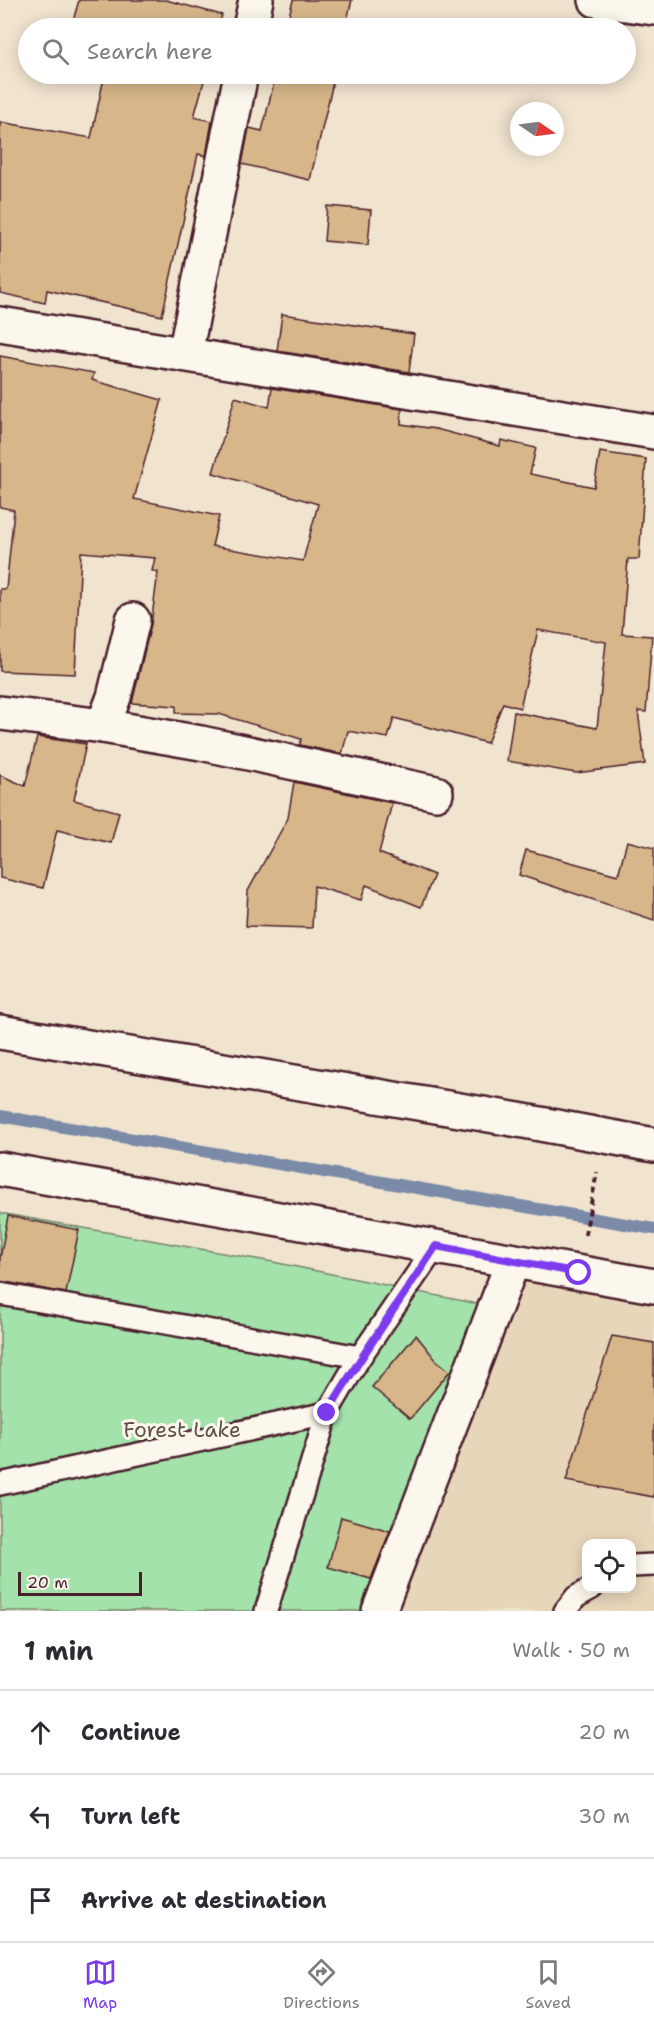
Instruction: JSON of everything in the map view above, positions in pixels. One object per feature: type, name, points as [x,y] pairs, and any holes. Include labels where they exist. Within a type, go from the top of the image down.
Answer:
[{"type":"street","points":[[252,18],[256,0]]},
{"type":"street","points":[[596,0],[654,8]]},
{"type":"street","points":[[185,354],[239,84]]},
{"type":"street","points":[[0,324],[654,432]]},
{"type":"street","points":[[103,726],[114,697],[133,620]]},
{"type":"street","points":[[0,713],[103,726],[201,743],[436,793]]},
{"type":"street","points":[[0,1032],[654,1145]]},
{"type":"street","points":[[0,1170],[654,1286]]},
{"type":"street","points":[[380,1611],[513,1261]]},
{"type":"lane","points":[[266,1611],[327,1413],[360,1357],[436,1246]]},
{"type":"lane","points":[[0,1294],[360,1357]]},
{"type":"lane","points":[[0,1484],[327,1413]]},
{"type":"lane","points":[[636,1566],[654,1565]]},
{"type":"lane","points":[[566,1611],[576,1598],[584,1593]]},
{"type":"path","points":[[585,1237],[597,1169]]},
{"type":"shaded area","points":[[526,1262],[654,1284],[654,1611],[389,1611]]},
{"type":"green space","name":"Forest Lake","points":[[0,1213],[273,1262],[478,1304],[463,1382],[365,1611],[0,1611]]},
{"type":"building","points":[[79,0],[166,0],[222,15],[221,18],[74,18]]},
{"type":"building","points":[[293,0],[352,0],[348,18],[288,18]]},
{"type":"building","points":[[103,84],[203,84],[194,117],[212,121],[206,156],[198,154],[162,316],[47,290],[45,303],[0,293],[0,122],[91,138]]},
{"type":"building","points":[[274,84],[333,84],[310,180],[242,164],[249,128],[262,131]]},
{"type":"building","points":[[327,206],[371,210],[368,245],[324,241]]},
{"type":"building","points":[[282,314],[414,334],[409,372],[277,351]]},
{"type":"building","points":[[0,356],[94,373],[92,380],[162,400],[134,499],[219,516],[212,546],[303,561],[318,504],[213,473],[235,397],[269,407],[272,388],[402,409],[401,424],[436,429],[500,446],[501,440],[536,448],[530,474],[594,487],[600,452],[646,459],[639,559],[628,559],[622,634],[652,636],[646,712],[638,711],[645,764],[576,773],[507,761],[514,712],[597,728],[606,642],[538,630],[520,708],[503,703],[487,743],[394,718],[388,738],[348,731],[342,754],[300,745],[301,739],[219,714],[176,713],[176,706],[132,703],[151,624],[158,572],[152,571],[155,558],[81,552],[75,674],[0,671],[0,589],[6,589],[14,510],[0,507]]},
{"type":"building","points":[[37,737],[86,744],[74,800],[119,812],[111,843],[57,830],[43,888],[0,878],[0,775],[25,786]]},
{"type":"building","points":[[294,782],[392,803],[379,853],[434,875],[421,907],[366,885],[361,900],[314,886],[312,928],[246,926],[248,891],[288,818]]},
{"type":"building","points":[[627,841],[654,848],[654,920],[519,875],[526,850],[618,875]]},
{"type":"building","points":[[8,1216],[79,1230],[66,1293],[0,1281],[0,1258]]},
{"type":"building","points":[[416,1335],[436,1360],[450,1371],[410,1419],[372,1387]]},
{"type":"building","points":[[612,1336],[654,1343],[654,1497],[566,1481]]},
{"type":"building","points":[[341,1517],[390,1531],[371,1579],[328,1567]]},
{"type":"waterway","points":[[0,1116],[654,1229]]},
{"type":"route","points":[[327,1413],[360,1357],[436,1246],[579,1273]]}]
